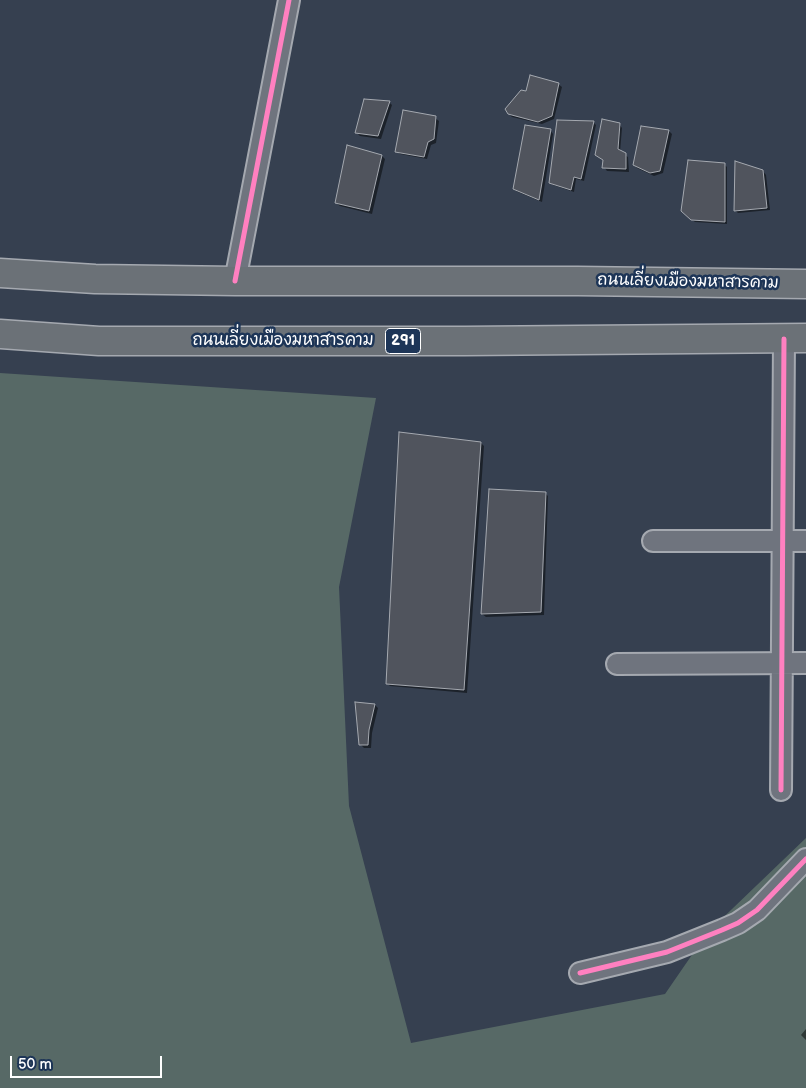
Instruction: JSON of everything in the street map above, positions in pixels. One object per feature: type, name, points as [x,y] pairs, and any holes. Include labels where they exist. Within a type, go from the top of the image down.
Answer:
[{"type":"highway","name":"ถนนเลี่ยงเมืองมหาสารคาม","points":[[0,273],[95,279],[235,281],[578,281],[806,284]]},
{"type":"highway","name":"ถนนเลี่ยงเมืองมหาสารคาม","points":[[0,334],[99,341],[475,341],[795,338]]},
{"type":"street","points":[[235,281],[289,0]]},
{"type":"street","points":[[781,790],[783,541],[795,338]]},
{"type":"street","points":[[653,541],[806,541]]},
{"type":"street","points":[[617,664],[806,663]]},
{"type":"street","points":[[580,973],[667,952],[738,923],[756,910],[806,859]]},
{"type":"shaded area","points":[[0,373],[376,398],[339,587],[349,806],[411,1043],[665,994],[707,933],[806,838],[806,1088],[0,1088]]},
{"type":"building","points":[[530,75],[559,83],[552,116],[538,122],[508,114],[505,109],[521,90],[526,91]]},
{"type":"building","points":[[364,99],[390,101],[378,136],[355,133]]},
{"type":"building","points":[[403,110],[436,116],[434,139],[428,142],[424,157],[395,152]]},
{"type":"building","points":[[602,119],[620,123],[618,149],[626,153],[626,169],[602,168],[603,160],[595,155]]},
{"type":"building","points":[[557,120],[594,121],[581,179],[574,177],[571,190],[549,183]]},
{"type":"building","points":[[525,125],[551,129],[539,200],[513,189]]},
{"type":"building","points":[[641,126],[669,130],[660,171],[650,173],[633,165]]},
{"type":"building","points":[[347,145],[382,155],[369,211],[335,203]]},
{"type":"building","points":[[688,160],[725,163],[725,222],[691,220],[681,211]]},
{"type":"building","points":[[735,161],[763,170],[767,208],[734,211]]},
{"type":"building","points":[[399,432],[481,442],[464,690],[386,684]]},
{"type":"building","points":[[489,489],[546,492],[541,612],[481,614]]},
{"type":"building","points":[[355,702],[375,704],[369,730],[368,745],[359,745]]},
{"type":"cycle path","points":[[235,281],[289,0]]},
{"type":"cycle path","points":[[781,790],[784,339]]},
{"type":"cycle path","points":[[580,973],[667,952],[738,923],[757,910],[806,859]]}]
